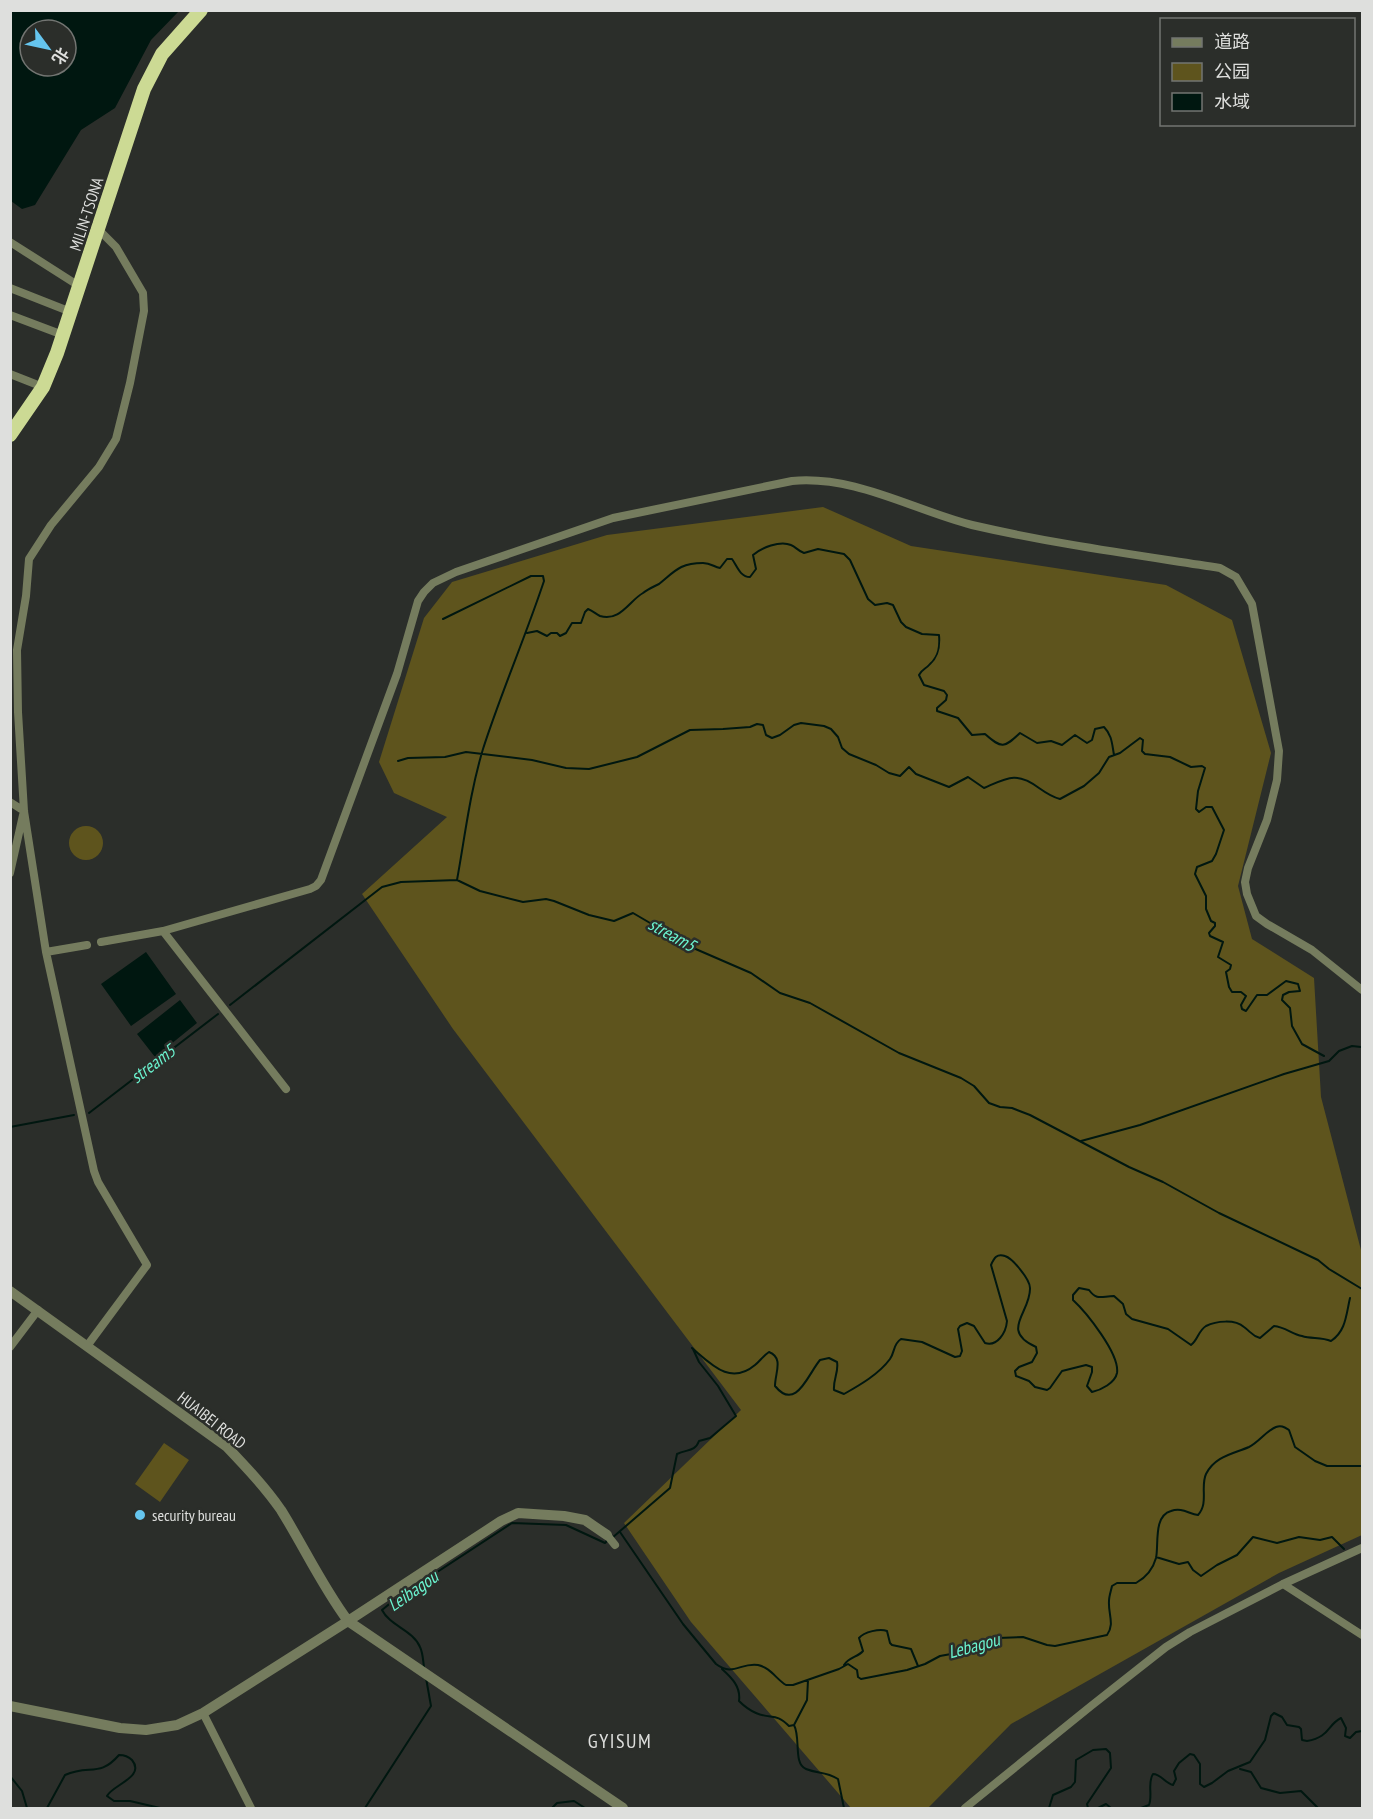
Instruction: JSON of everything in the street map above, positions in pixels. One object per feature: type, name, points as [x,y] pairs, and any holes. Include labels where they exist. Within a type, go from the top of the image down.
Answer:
[{"type":"highway","name":"MILIN-TSONA","points":[[10,435],[43,387],[71,312],[144,89],[162,54],[201,10]]},
{"type":"street","points":[[87,1346],[147,1265],[98,1182],[94,1171],[46,951],[24,811],[17,650],[26,596],[29,559],[51,525],[99,467],[116,439],[144,311],[143,293],[116,247],[98,229]]},
{"type":"street","points":[[10,242],[79,286]]},
{"type":"street","points":[[10,288],[71,312]]},
{"type":"street","points":[[10,315],[63,335]]},
{"type":"street","points":[[10,374],[43,387]]},
{"type":"street","points":[[101,942],[164,931],[316,886],[321,880],[397,674],[418,601],[433,583],[480,563],[613,518],[809,480],[857,488],[954,520],[1009,534],[1220,568],[1236,577],[1247,592],[1252,604],[1279,751],[1277,780],[1267,820],[1248,868],[1245,882],[1246,894],[1251,907],[1262,920],[1312,950],[1362,990]]},
{"type":"street","points":[[10,802],[24,811]]},
{"type":"street","points":[[10,873],[24,811]]},
{"type":"street","points":[[164,931],[286,1089]]},
{"type":"street","points":[[46,951],[87,945]]},
{"type":"street","name":"HUAIBEI ROAD","points":[[10,1291],[226,1447],[251,1472],[280,1510],[333,1601],[348,1621],[623,1809]]},
{"type":"street","points":[[10,1347],[38,1310]]},
{"type":"street","points":[[10,1706],[120,1728],[146,1730],[177,1725],[203,1713],[501,1521],[518,1513],[585,1520],[607,1535],[615,1545]]},
{"type":"street","points":[[965,1809],[1166,1647],[1190,1632],[1283,1584],[1362,1548]]},
{"type":"street","points":[[1283,1584],[1362,1635]]},
{"type":"street","points":[[203,1713],[250,1809]]},
{"type":"green space","points":[[823,507],[911,546],[1166,585],[1232,620],[1271,753],[1238,886],[1252,939],[1314,978],[1321,1097],[1362,1254],[1362,1535],[1279,1573],[1011,1724],[928,1808],[851,1808],[691,1622],[624,1523],[741,1410],[453,1029],[362,894],[447,817],[394,793],[379,762],[424,618],[452,582],[607,535]]},
{"type":"green space","points":[[86,826],[98,831],[103,843],[98,855],[86,860],[74,855],[69,843],[74,831]]},
{"type":"green space","points":[[164,1443],[189,1460],[160,1502],[135,1484]]},
{"type":"water","points":[[10,11],[179,11],[151,40],[115,108],[81,130],[35,205],[22,209],[11,201]]},
{"type":"water","points":[[146,952],[176,994],[131,1026],[101,984]]},
{"type":"water","points":[[180,1000],[197,1023],[155,1057],[137,1034]]},
{"type":"waterway","points":[[527,633],[537,631],[547,636],[551,633],[557,633],[560,636],[566,633],[572,623],[581,623],[588,609],[600,616],[613,616],[674,572],[689,564],[706,563],[720,568],[727,559],[732,559],[741,573],[750,577],[756,569],[753,555],[776,544],[791,545],[804,553],[818,549],[844,554],[850,560],[868,599],[875,605],[887,603],[893,605],[906,627],[922,634],[939,635],[937,654],[919,675],[924,685],[944,691],[947,695],[946,700],[937,708],[937,711],[958,718],[972,735],[985,734],[1003,745],[1020,733],[1037,743],[1051,741],[1062,745],[1075,735],[1087,743],[1092,740],[1095,729],[1104,727],[1110,736],[1114,755]]},
{"type":"waterway","points":[[443,619],[531,576],[543,576],[544,581],[537,602],[497,707],[478,765],[457,880]]},
{"type":"waterway","points":[[398,761],[408,758],[445,757],[466,752],[532,760],[566,768],[589,769],[637,757],[690,730],[750,727],[757,724],[763,725],[766,735],[772,738],[801,723],[831,729],[838,737],[842,748],[849,754],[889,773],[900,776],[909,767],[916,774],[949,787],[968,777],[984,788],[1005,779],[1018,778],[1060,799],[1084,786],[1099,773],[1109,757],[1120,753],[1140,738],[1143,740],[1142,751],[1145,754],[1170,757],[1191,767],[1205,768],[1198,791],[1196,809],[1199,812],[1206,807],[1212,807],[1224,830],[1212,861],[1197,867],[1195,874],[1206,896],[1206,909],[1211,921],[1215,923],[1209,933],[1210,936],[1223,942],[1218,957],[1231,965],[1226,972],[1229,987],[1232,992],[1241,992],[1246,996],[1241,1005],[1246,1011],[1257,995],[1267,995],[1286,981],[1298,984],[1300,991],[1289,992],[1283,995],[1282,1000],[1290,1008],[1292,1026],[1302,1044],[1324,1056]]},
{"type":"waterway","name":"stream5","points":[[230,1005],[382,887],[401,882],[457,880],[480,891],[523,902],[546,899],[589,915],[614,921],[633,913],[691,947],[751,973],[780,993],[810,1003],[899,1053],[961,1078],[974,1086],[989,1103],[1030,1115],[1219,1213],[1318,1260],[1362,1289]]},
{"type":"waterway","name":"stream5","points":[[89,1113],[218,1014]]},
{"type":"waterway","points":[[1081,1141],[1140,1125],[1284,1074],[1329,1061],[1339,1051],[1352,1046],[1361,1047]]},
{"type":"waterway","name":"stream5","points":[[10,1127],[74,1115]]},
{"type":"waterway","points":[[692,1348],[714,1366],[729,1373],[746,1371],[769,1352],[776,1358],[778,1366],[775,1386],[782,1393],[789,1395],[801,1388],[820,1360],[829,1358],[837,1362],[834,1390],[844,1394],[880,1370],[890,1359],[901,1339],[922,1342],[955,1357],[960,1356],[962,1351],[958,1329],[967,1323],[974,1326],[985,1343],[997,1341],[1003,1334],[1007,1321],[991,1265],[996,1257],[1002,1255],[1016,1264],[1026,1277],[1030,1288],[1018,1327],[1025,1341],[1036,1347],[1037,1353],[1032,1362],[1015,1371],[1016,1376],[1029,1381],[1035,1387],[1047,1390],[1062,1371],[1086,1365],[1092,1367],[1087,1386],[1092,1392],[1114,1380],[1117,1365],[1101,1334],[1073,1300],[1073,1295],[1079,1288],[1089,1290],[1097,1297],[1114,1296],[1123,1304],[1126,1314],[1132,1319],[1168,1329],[1191,1345],[1206,1326],[1225,1322],[1240,1324],[1260,1338],[1274,1326],[1305,1337],[1331,1341],[1343,1327],[1350,1298]]},
{"type":"waterway","points":[[612,1538],[670,1488],[677,1454],[693,1449],[699,1441],[710,1438],[736,1416],[718,1386],[699,1362],[693,1349]]},
{"type":"waterway","name":"Lebagou","points":[[620,1532],[683,1624],[716,1664],[722,1668],[732,1669],[758,1665],[786,1685],[793,1685],[848,1664],[857,1670],[858,1677],[861,1679],[907,1670],[940,1656],[973,1650],[998,1638],[1023,1637],[1055,1646],[1107,1635],[1111,1627],[1109,1601],[1112,1586],[1117,1583],[1136,1583],[1151,1569],[1156,1558],[1159,1525],[1165,1514],[1182,1510],[1198,1515],[1204,1500],[1204,1479],[1214,1463],[1253,1445],[1276,1427],[1289,1430],[1295,1447],[1315,1461],[1327,1466],[1362,1466]]},
{"type":"waterway","name":"Leibagou","points":[[424,1667],[422,1652],[417,1641],[390,1620],[382,1610],[393,1601],[512,1523],[566,1525],[605,1543],[607,1541]]},
{"type":"waterway","points":[[1156,1557],[1179,1564],[1188,1562],[1201,1576],[1237,1555],[1253,1537],[1277,1543],[1299,1537],[1320,1540],[1332,1537],[1344,1549]]},
{"type":"waterway","points":[[844,1665],[863,1651],[859,1638],[861,1636],[880,1630],[887,1631],[892,1645],[911,1649],[918,1666]]},
{"type":"waterway","points":[[722,1669],[735,1683],[739,1691],[739,1701],[745,1706],[761,1715],[780,1719],[789,1726],[794,1725]]},
{"type":"waterway","name":"Leibagou","points":[[365,1808],[431,1706],[426,1678]]},
{"type":"waterway","points":[[794,1725],[807,1700],[808,1680]]},
{"type":"waterway","points":[[1141,1808],[1149,1805],[1150,1781],[1153,1774],[1173,1785],[1176,1779],[1174,1771],[1179,1763],[1190,1754],[1194,1755],[1200,1764],[1200,1784],[1204,1787],[1228,1771],[1250,1762],[1265,1740],[1271,1716],[1274,1713],[1282,1717],[1287,1725],[1299,1727],[1302,1740],[1307,1741],[1320,1737],[1341,1718],[1346,1728],[1345,1736],[1350,1738],[1356,1732],[1362,1731]]},
{"type":"waterway","points":[[794,1725],[798,1756],[802,1766],[810,1771],[838,1779],[844,1808]]},
{"type":"waterway","points":[[1049,1808],[1053,1795],[1071,1787],[1075,1782],[1076,1760],[1093,1750],[1106,1749],[1110,1753],[1111,1768],[1087,1804],[1088,1808]]},
{"type":"waterway","name":"Leibagou","points":[[47,1808],[65,1775],[81,1770],[100,1769],[119,1755],[132,1760],[135,1771],[107,1796],[114,1801],[130,1801],[160,1808]]},
{"type":"waterway","points":[[1240,1769],[1251,1772],[1261,1788],[1280,1793],[1301,1791],[1318,1808]]},
{"type":"waterway","name":"Leibagou","points":[[10,1776],[22,1791],[27,1808]]},
{"type":"waterway","points":[[552,1808],[557,1803],[574,1801],[585,1808]]},
{"type":"waterway","points":[[1098,1808],[1106,1804],[1111,1808]]},
{"type":"place","name":"security bureau","points":[[140,1515]]},
{"type":"district","name":"GYISUM","points":[[620,1741]]}]
